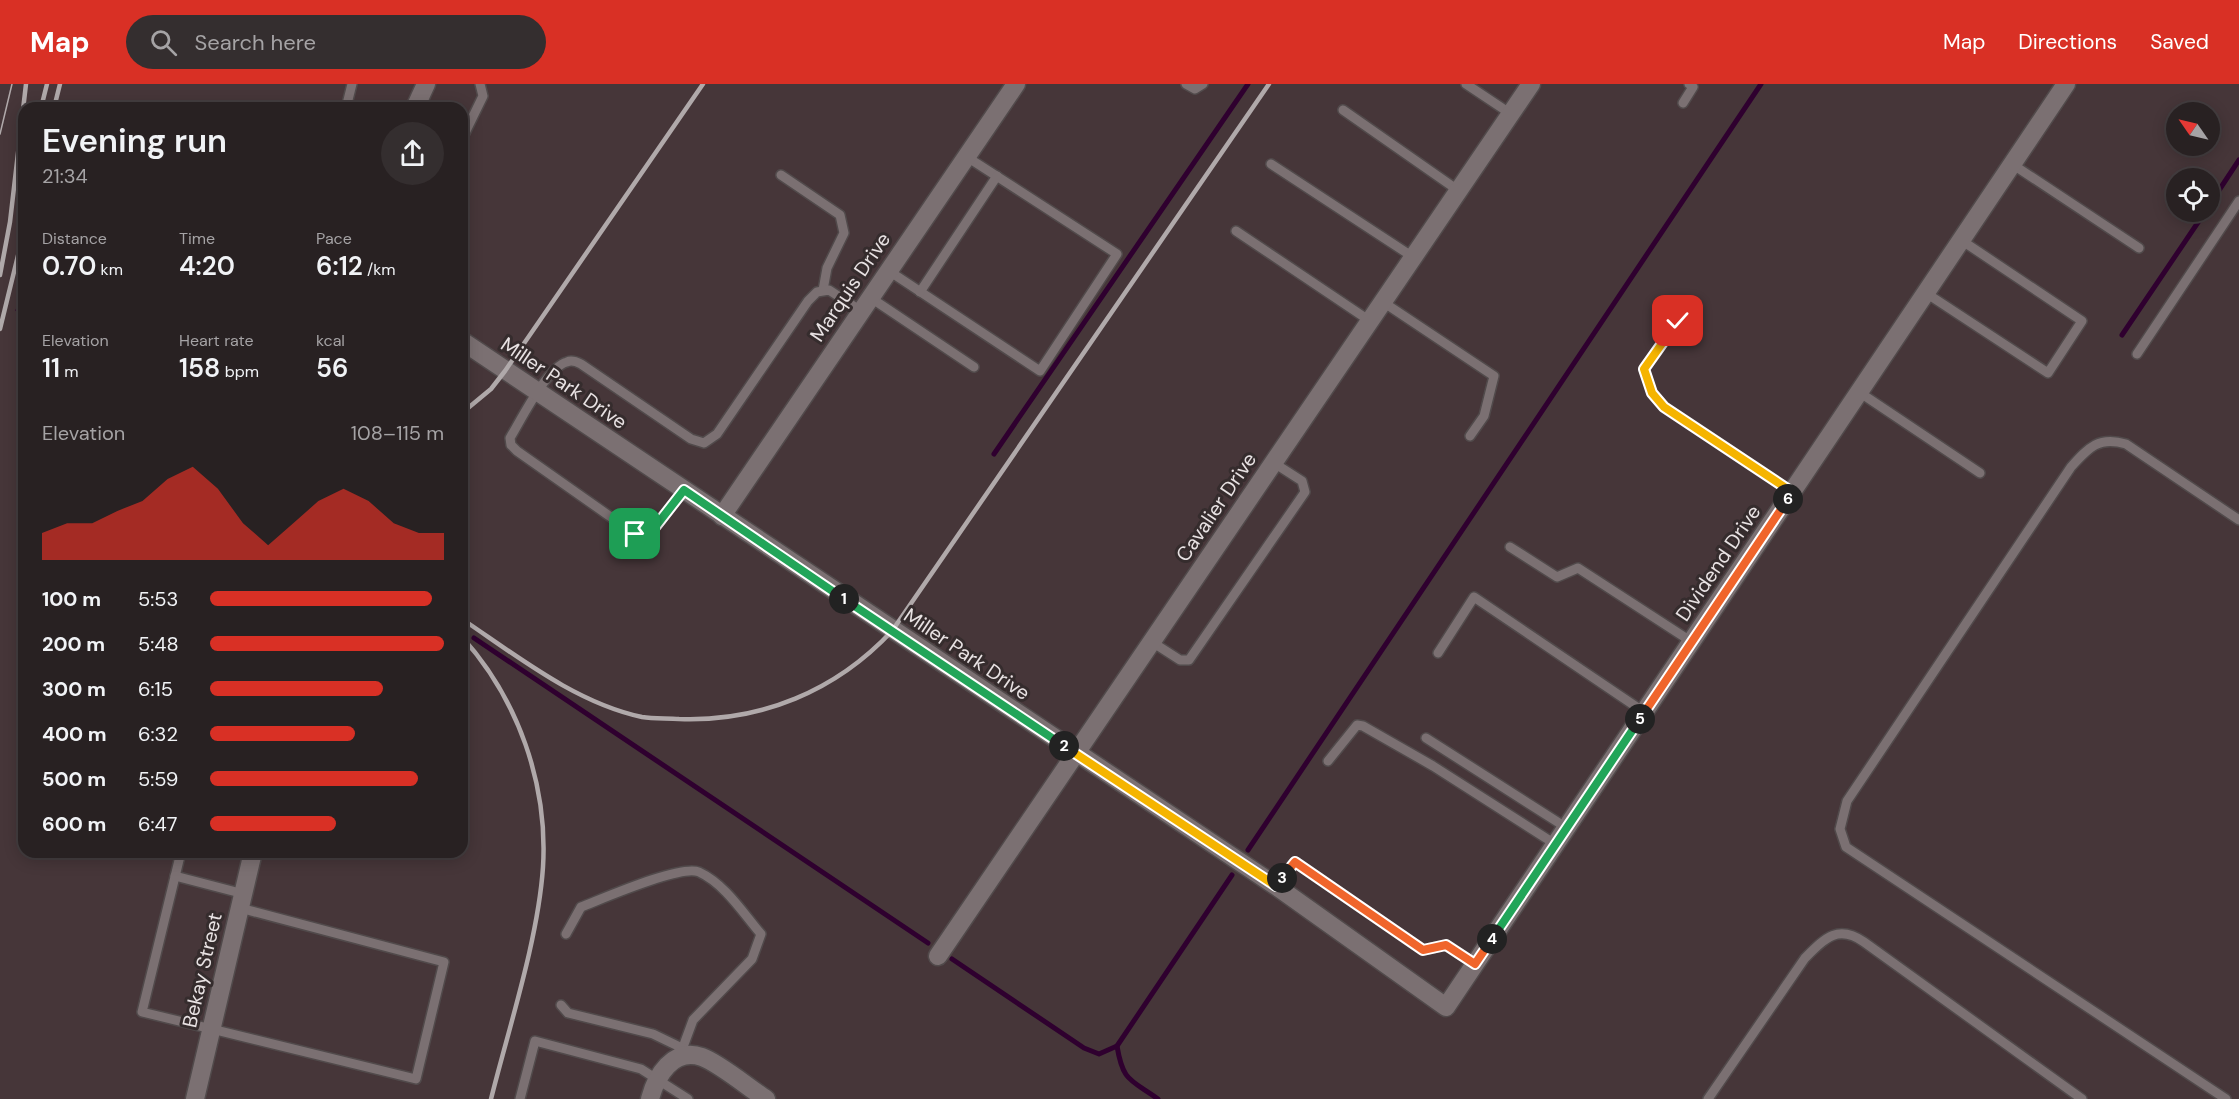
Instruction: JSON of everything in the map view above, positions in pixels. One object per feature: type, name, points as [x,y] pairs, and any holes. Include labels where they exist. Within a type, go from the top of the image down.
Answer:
[{"type":"street","points":[[418,102],[426,84]]},
{"type":"street","name":"Marquis Drive","points":[[722,516],[1016,84]]},
{"type":"street","name":"Cavalier Drive","points":[[938,956],[1531,84]]},
{"type":"street","name":"Dividend Drive","points":[[1446,1007],[2066,84]]},
{"type":"street","name":"Miller Park Drive","points":[[468,345],[1276,886],[1446,1007]]},
{"type":"street","name":"Bekay Street","points":[[195,1099],[252,858]]},
{"type":"street","points":[[650,1099],[657,1078],[664,1067],[680,1053],[701,1057],[765,1099]]},
{"type":"lane","points":[[348,102],[352,84]]},
{"type":"lane","points":[[468,127],[483,96],[480,84]]},
{"type":"lane","points":[[1186,84],[1195,89],[1203,84]]},
{"type":"lane","points":[[1466,84],[1511,114]]},
{"type":"lane","points":[[1683,103],[1693,87],[1689,84]]},
{"type":"lane","points":[[1343,110],[1459,191]]},
{"type":"lane","points":[[889,271],[1040,371],[1117,254],[967,157]]},
{"type":"lane","points":[[1271,164],[1413,257]]},
{"type":"lane","points":[[2012,164],[2139,248]]},
{"type":"lane","points":[[781,176],[840,215],[844,233],[827,268],[823,290]]},
{"type":"lane","points":[[920,292],[997,176]]},
{"type":"lane","points":[[2137,354],[2239,201]]},
{"type":"lane","points":[[1236,231],[1371,321]]},
{"type":"lane","points":[[1926,293],[2048,373],[2082,321],[1961,240]]},
{"type":"lane","points":[[684,490],[648,536],[635,534],[511,445],[510,438],[537,392],[566,362],[581,364],[691,439],[704,443],[717,434],[808,301],[823,290],[829,290],[866,304],[974,367]]},
{"type":"lane","points":[[1383,302],[1494,376],[1484,416],[1470,436]]},
{"type":"lane","points":[[1678,321],[1644,369],[1652,393],[1664,407],[1792,492]]},
{"type":"lane","points":[[1859,392],[1980,473]]},
{"type":"lane","points":[[2226,1099],[1845,847],[1840,830],[1847,801],[2071,467],[2088,448],[2110,440],[2126,444],[2239,520]]},
{"type":"lane","points":[[1152,642],[1180,660],[1189,660],[1305,492],[1305,485],[1274,463]]},
{"type":"lane","points":[[1510,547],[1557,577],[1578,568],[1692,642]]},
{"type":"lane","points":[[1438,653],[1474,597],[1644,712]]},
{"type":"lane","points":[[1328,761],[1357,725],[1363,726],[1433,766],[1555,844]]},
{"type":"lane","points":[[1426,738],[1567,828]]},
{"type":"lane","points":[[175,876],[242,901],[444,962],[416,1079],[142,1012],[175,876],[180,858]]},
{"type":"lane","points":[[1276,886],[1295,862],[1423,950],[1446,945],[1475,964]]},
{"type":"lane","points":[[561,1005],[568,1013],[653,1034],[680,1053],[693,1020],[752,958],[761,934],[722,888],[698,871],[672,873],[580,907],[566,934]]},
{"type":"lane","points":[[1708,1099],[1806,958],[1821,942],[1851,933],[2082,1099]]},
{"type":"lane","points":[[520,1099],[535,1041],[641,1069],[688,1099]]},
{"type":"shaded area","points":[[0,84],[2239,84],[2239,1099],[0,1099]]},
{"type":"waterway","points":[[994,454],[1248,84]]},
{"type":"waterway","points":[[1248,850],[1761,84]]},
{"type":"waterway","points":[[2220,189],[2239,160]]},
{"type":"waterway","points":[[2122,335],[2198,222]]},
{"type":"waterway","points":[[474,638],[928,943]]},
{"type":"waterway","points":[[952,959],[1084,1048],[1099,1054],[1117,1046],[1232,875]]},
{"type":"waterway","points":[[1117,1046],[1122,1067],[1129,1079],[1158,1099]]},
{"type":"tram line","points":[[0,134],[12,84]]},
{"type":"railway","points":[[24,102],[26,84]]},
{"type":"railway","points":[[42,102],[47,84]]},
{"type":"railway","points":[[56,102],[60,84]]},
{"type":"railway","points":[[468,408],[491,389],[505,371],[703,84]]},
{"type":"railway","points":[[468,623],[526,663],[571,690],[618,710],[647,718],[709,719],[739,715],[795,699],[847,670],[892,631],[1269,84]]},
{"type":"railway","points":[[0,275],[10,222],[18,153]]},
{"type":"railway","points":[[0,329],[18,256]]},
{"type":"railway","points":[[468,644],[499,687],[514,715],[534,774],[543,836],[543,867],[535,924],[491,1099]]},
{"type":"route","points":[[635,534],[648,536],[655,530],[684,490],[1276,886],[1295,862],[1423,950],[1446,945],[1475,964],[1792,492],[1664,407],[1652,393],[1644,369],[1678,321]]}]
